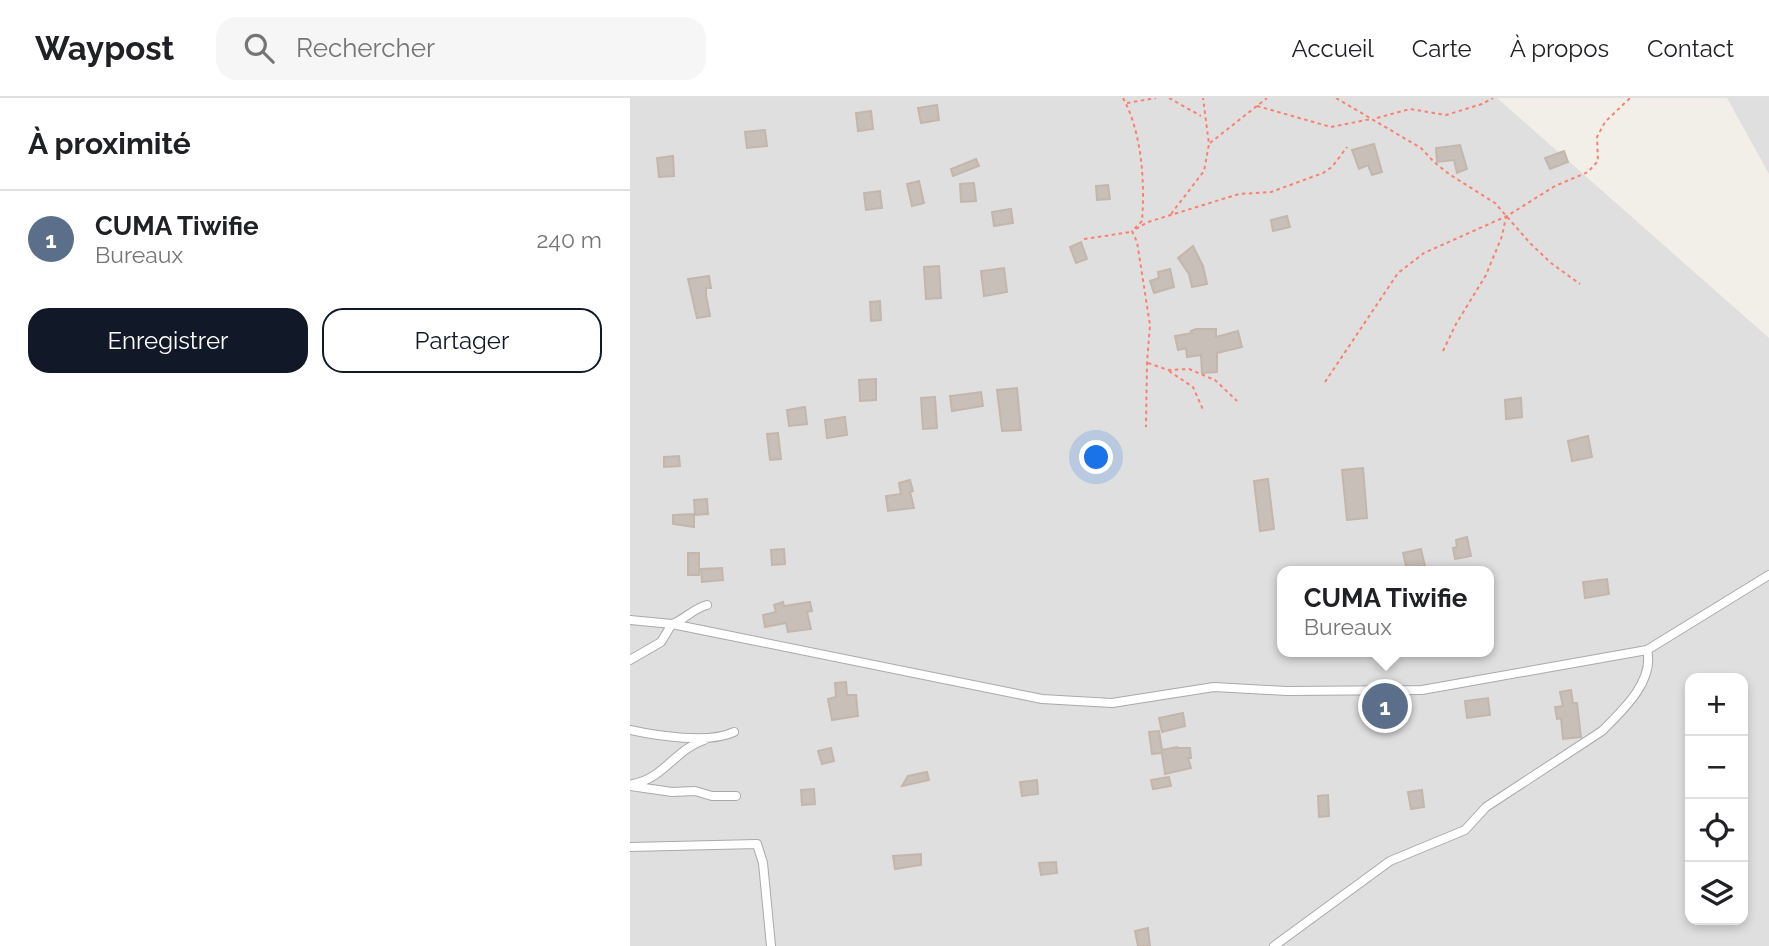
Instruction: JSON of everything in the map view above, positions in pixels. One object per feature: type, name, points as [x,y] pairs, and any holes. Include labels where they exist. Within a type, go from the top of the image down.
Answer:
[{"type":"street","points":[[630,620],[672,624],[1042,699],[1112,703],[1214,687],[1286,691],[1422,690],[1647,650],[1769,575]]},
{"type":"street","points":[[630,660],[661,642],[672,624],[684,620],[693,609],[706,605]]},
{"type":"street","points":[[1274,946],[1390,861],[1465,830],[1486,807],[1602,731],[1639,688],[1647,672],[1647,650]]},
{"type":"street","points":[[630,730],[653,735],[712,737],[734,732]]},
{"type":"street","points":[[630,785],[644,782],[659,774],[697,742],[712,737]]},
{"type":"street","points":[[630,785],[672,792],[695,791],[712,796],[736,796]]},
{"type":"street","points":[[630,847],[757,844],[763,863],[771,946]]},
{"type":"path","points":[[1123,98],[1136,135],[1144,197],[1142,221],[1132,231]]},
{"type":"path","points":[[1126,103],[1156,98]]},
{"type":"path","points":[[1169,98],[1203,117]]},
{"type":"path","points":[[1170,216],[1204,171],[1209,144],[1203,117],[1203,98]]},
{"type":"path","points":[[1209,144],[1267,98]]},
{"type":"path","points":[[1336,98],[1421,148],[1434,162],[1495,203],[1515,229],[1551,263],[1580,284]]},
{"type":"path","points":[[1257,106],[1331,127],[1410,109],[1446,115],[1493,98]]},
{"type":"path","points":[[1325,382],[1398,274],[1424,253],[1507,216],[1555,186],[1588,172],[1598,161],[1597,137],[1605,122],[1630,98]]},
{"type":"path","points":[[1084,239],[1132,231],[1148,222],[1239,194],[1271,192],[1323,173],[1332,167],[1348,147]]},
{"type":"path","points":[[1443,351],[1486,275],[1507,216]]},
{"type":"path","points":[[1132,231],[1137,243],[1150,325],[1146,427]]},
{"type":"path","points":[[1147,363],[1168,370],[1193,387],[1204,412]]},
{"type":"path","points":[[1168,370],[1189,369],[1215,380],[1237,401]]},
{"type":"shaded area","points":[[630,98],[1497,98],[1769,338],[1769,946],[630,946]]},
{"type":"shaded area","points":[[1727,98],[1769,98],[1769,174]]},
{"type":"building","points":[[937,105],[939,120],[921,123],[918,108]]},
{"type":"building","points":[[871,111],[873,129],[858,131],[856,113]]},
{"type":"building","points":[[765,130],[767,146],[747,148],[745,132]]},
{"type":"building","points":[[1374,144],[1382,172],[1372,175],[1368,165],[1359,169],[1352,150]]},
{"type":"building","points":[[1460,145],[1467,169],[1457,173],[1454,160],[1437,162],[1436,148]]},
{"type":"building","points":[[1564,151],[1568,162],[1550,169],[1545,158]]},
{"type":"building","points":[[673,156],[674,176],[659,177],[657,158]]},
{"type":"building","points":[[976,159],[979,166],[953,176],[951,169]]},
{"type":"building","points":[[919,181],[924,203],[912,206],[907,184]]},
{"type":"building","points":[[974,183],[976,201],[961,202],[960,184]]},
{"type":"building","points":[[1108,185],[1110,199],[1097,200],[1096,186]]},
{"type":"building","points":[[880,191],[882,208],[866,210],[864,193]]},
{"type":"building","points":[[1011,209],[1013,223],[994,226],[992,212]]},
{"type":"building","points":[[1287,216],[1290,227],[1273,231],[1271,220]]},
{"type":"building","points":[[1081,242],[1087,259],[1076,263],[1070,247]]},
{"type":"building","points":[[1193,246],[1203,266],[1207,284],[1192,287],[1189,274],[1178,258]]},
{"type":"building","points":[[939,266],[941,298],[926,299],[924,267]]},
{"type":"building","points":[[1004,268],[1007,292],[984,296],[981,271]]},
{"type":"building","points":[[1170,269],[1174,287],[1154,293],[1150,281],[1159,278],[1158,272]]},
{"type":"building","points":[[709,276],[711,288],[706,288],[706,295],[710,316],[697,318],[688,279]]},
{"type":"building","points":[[880,301],[881,320],[871,321],[870,302]]},
{"type":"building","points":[[1216,329],[1216,337],[1238,331],[1242,347],[1217,353],[1217,372],[1202,373],[1201,355],[1187,357],[1186,348],[1178,350],[1175,336],[1192,333],[1191,331]]},
{"type":"building","points":[[876,379],[876,400],[860,401],[859,380]]},
{"type":"building","points":[[1017,388],[1021,430],[1002,431],[997,390]]},
{"type":"building","points":[[981,392],[983,406],[952,411],[950,396]]},
{"type":"building","points":[[935,397],[937,428],[923,429],[921,398]]},
{"type":"building","points":[[1521,398],[1522,417],[1506,419],[1505,400]]},
{"type":"building","points":[[805,407],[807,424],[789,426],[787,410]]},
{"type":"building","points":[[845,417],[847,435],[827,438],[825,420]]},
{"type":"building","points":[[778,433],[781,459],[770,460],[767,434]]},
{"type":"building","points":[[1588,436],[1592,457],[1572,461],[1568,441]]},
{"type":"building","points":[[679,456],[680,466],[664,467],[664,457]]},
{"type":"building","points":[[1363,468],[1367,518],[1347,520],[1342,470]]},
{"type":"building","points":[[1268,479],[1274,529],[1260,531],[1254,481]]},
{"type":"building","points":[[910,480],[914,508],[888,511],[886,496],[901,494],[899,483]]},
{"type":"building","points":[[707,499],[708,514],[695,515],[694,500]]},
{"type":"building","points":[[694,514],[694,527],[673,524],[673,515]]},
{"type":"building","points":[[1467,537],[1471,556],[1455,559],[1453,548],[1457,547],[1456,540]]},
{"type":"building","points":[[784,549],[785,564],[772,565],[771,550]]},
{"type":"building","points":[[1421,549],[1425,566],[1406,566],[1403,553]]},
{"type":"building","points":[[688,553],[699,553],[699,575],[688,575]]},
{"type":"building","points":[[722,568],[723,580],[702,582],[701,569]]},
{"type":"building","points":[[1607,579],[1609,594],[1585,598],[1583,582]]},
{"type":"building","points":[[783,602],[784,606],[810,602],[812,611],[807,612],[811,629],[788,632],[786,623],[765,627],[763,615],[776,612],[774,605]]},
{"type":"building","points":[[846,682],[847,695],[856,695],[858,716],[832,720],[828,699],[836,697],[835,683]]},
{"type":"building","points":[[1571,690],[1573,703],[1577,703],[1581,737],[1563,739],[1561,718],[1557,719],[1555,707],[1563,706],[1560,692]]},
{"type":"building","points":[[1488,698],[1490,715],[1467,718],[1465,701]]},
{"type":"building","points":[[1183,713],[1185,726],[1162,732],[1159,718]]},
{"type":"building","points":[[1159,731],[1162,750],[1190,748],[1191,758],[1188,758],[1191,768],[1165,774],[1162,753],[1152,754],[1149,732]]},
{"type":"building","points":[[831,748],[834,761],[822,764],[818,751]]},
{"type":"building","points":[[927,772],[929,780],[902,786],[908,776]]},
{"type":"building","points":[[1169,777],[1171,786],[1153,789],[1151,780]]},
{"type":"building","points":[[1037,780],[1038,794],[1022,796],[1020,782]]},
{"type":"building","points":[[814,789],[815,804],[802,805],[801,790]]},
{"type":"building","points":[[1422,790],[1424,807],[1411,809],[1408,792]]},
{"type":"building","points":[[1328,795],[1329,816],[1319,817],[1318,796]]},
{"type":"building","points":[[921,854],[921,865],[895,869],[893,856]]},
{"type":"building","points":[[1056,862],[1057,873],[1041,875],[1039,863]]},
{"type":"building","points":[[1148,928],[1150,946],[1138,946],[1135,931]]},
{"type":"place","name":"CUMA Tiwifie","points":[[1385,706]]}]
